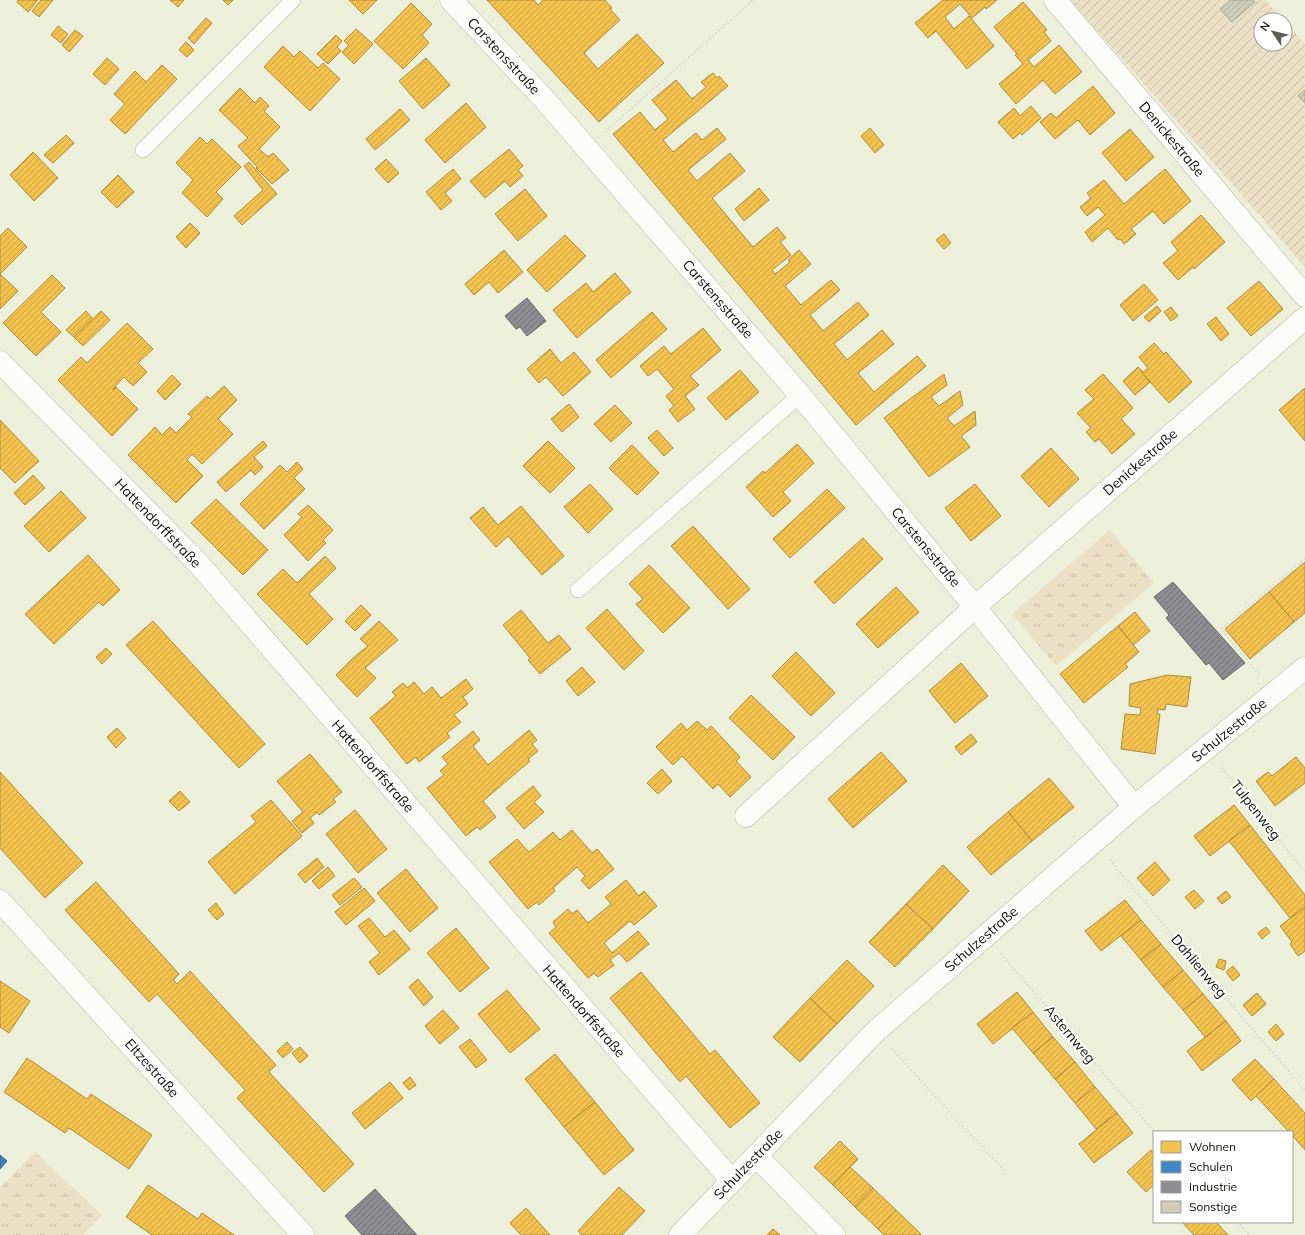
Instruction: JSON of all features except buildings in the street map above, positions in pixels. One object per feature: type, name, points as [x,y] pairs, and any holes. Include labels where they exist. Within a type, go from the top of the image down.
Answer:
[{"type":"street","name":"Carstensstraße","points":[[451,0],[544,99],[800,395],[975,607],[1134,807]]},
{"type":"street","name":"Denickestraße","points":[[1055,0],[1305,296]]},
{"type":"street","name":"Denickestraße","points":[[975,607],[1305,318]]},
{"type":"street","name":"Hattendorffstraße","points":[[0,362],[197,562],[732,1182]]},
{"type":"street","points":[[746,816],[975,607]]},
{"type":"street","name":"Schulzestraße","points":[[680,1235],[876,1031],[1134,807],[1305,668]]},
{"type":"street","name":"Eltzestraße","points":[[0,901],[303,1235]]},
{"type":"street","points":[[756,1156],[834,1235]]},
{"type":"lane","points":[[143,150],[293,0]]},
{"type":"lane","points":[[578,590],[800,395]]},
{"type":"path","points":[[587,149],[753,0]]},
{"type":"path","points":[[1274,694],[1221,629],[1305,558]]},
{"type":"path","name":"Tulpenweg","points":[[1206,749],[1305,872]]},
{"type":"path","name":"Dahlienweg","points":[[1094,842],[1305,1090]]},
{"type":"path","name":"Asternweg","points":[[986,935],[1154,1131]]},
{"type":"path","points":[[876,1031],[1006,1173]]},
{"type":"path","points":[[1238,1223],[1249,1235]]},
{"type":"green space","points":[[1070,0],[1265,0],[1276,12],[1253,12],[1253,52],[1293,52],[1293,31],[1305,44],[1305,267]]},
{"type":"green space","points":[[1110,530],[1154,583],[1056,666],[1012,614]]},
{"type":"green space","points":[[35,1152],[102,1215],[83,1235],[0,1235],[0,1188]]}]
